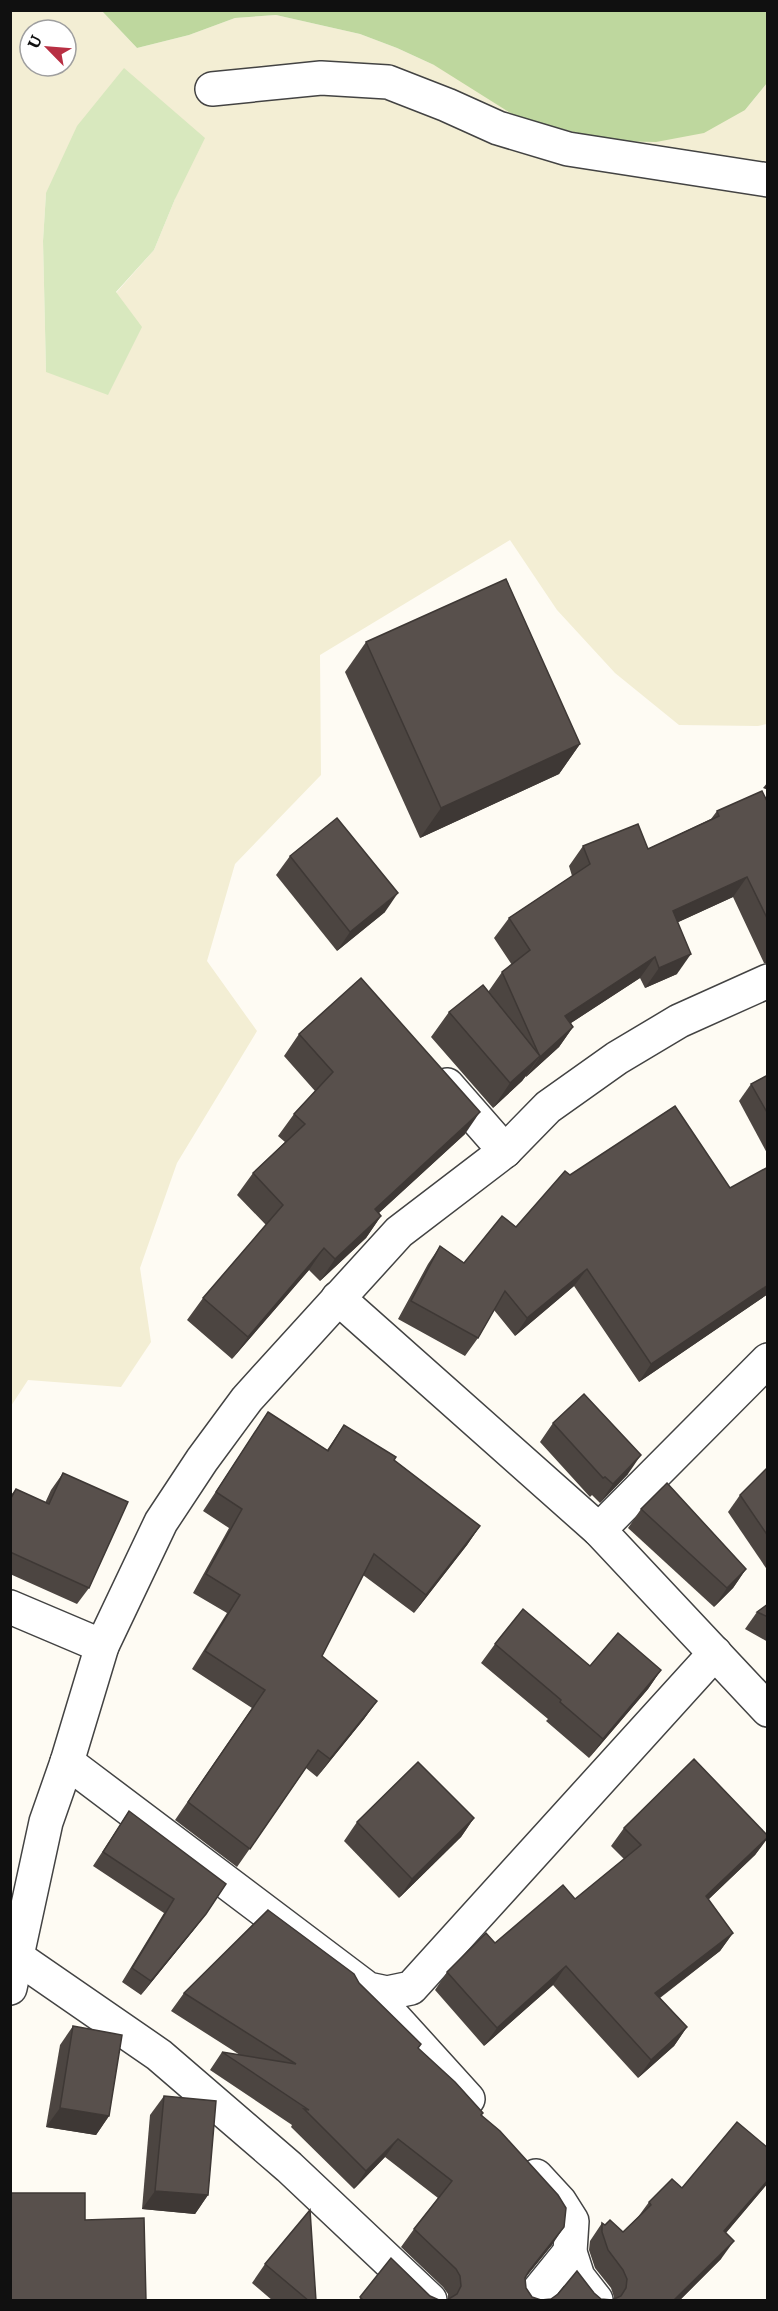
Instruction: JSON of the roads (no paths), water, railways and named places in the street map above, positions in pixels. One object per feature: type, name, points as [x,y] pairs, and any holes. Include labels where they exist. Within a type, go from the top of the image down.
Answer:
[{"type":"street","points":[[212,88],[321,78],[388,82],[447,105],[498,129],[568,149],[768,180]]},
{"type":"street","points":[[430,2301],[289,2167],[159,2055],[14,1972],[46,1821],[68,1762],[102,1646],[161,1522],[202,1460],[247,1399],[399,1232],[505,1151],[548,1107],[617,1058],[679,1021],[768,981]]},
{"type":"street","points":[[428,1063],[505,1151]]},
{"type":"street","points":[[338,1298],[599,1530],[768,1710]]},
{"type":"street","points":[[599,1530],[762,1376]]},
{"type":"street","points":[[10,1606],[102,1646]]},
{"type":"street","points":[[368,1989],[387,1993],[411,1988],[715,1653]]},
{"type":"street","points":[[68,1762],[368,1989],[488,2122]]},
{"type":"street","points":[[520,2157],[560,2202],[572,2222],[570,2252],[578,2277],[596,2301]]},
{"type":"street","points":[[531,2301],[570,2252]]}]
